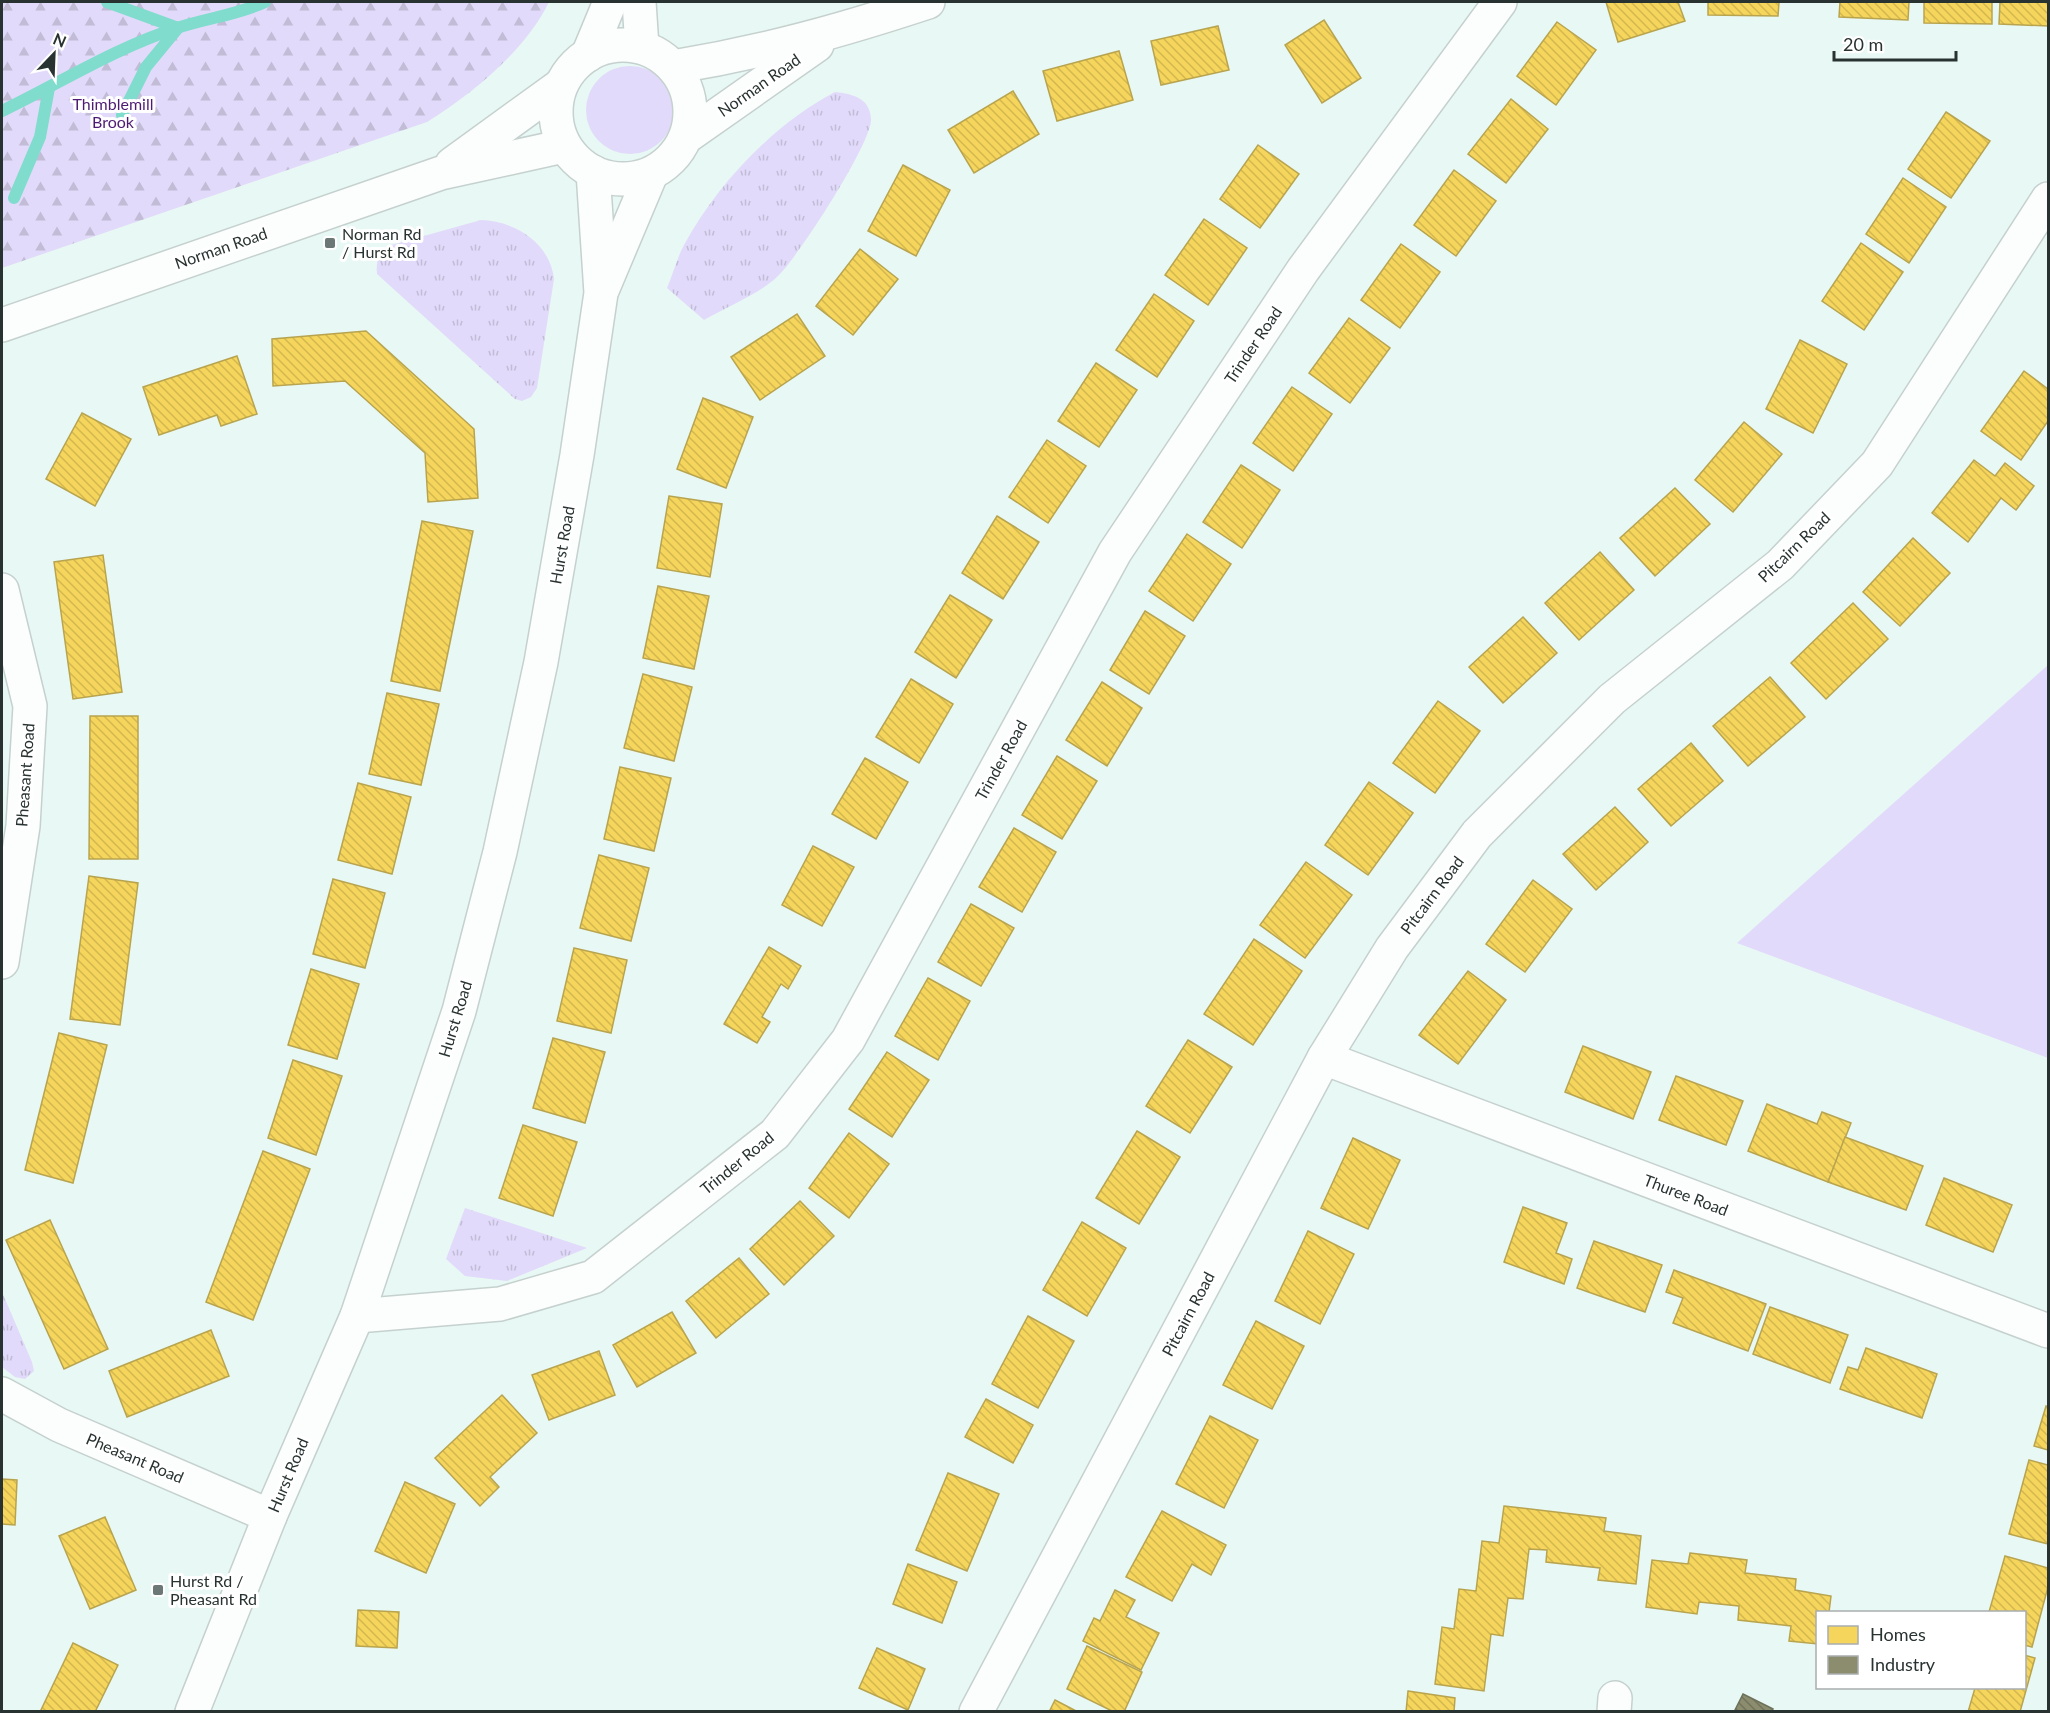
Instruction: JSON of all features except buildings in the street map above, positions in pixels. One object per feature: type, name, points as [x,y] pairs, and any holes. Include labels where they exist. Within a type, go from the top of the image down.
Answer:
[{"type":"street","points":[[588,55],[610,2]]},
{"type":"street","points":[[639,2],[642,47]]},
{"type":"street","name":"Norman Road","points":[[673,67],[747,55],[833,33],[928,2]]},
{"type":"street","name":"Trinder Road","points":[[357,1317],[500,1304],[593,1277],[775,1134],[848,1040],[1115,552],[1303,270],[1500,2]]},
{"type":"street","name":"Norman Road","points":[[686,137],[833,33]]},
{"type":"street","points":[[609,46],[642,47],[663,57],[685,84],[690,100],[691,120],[686,137],[674,157],[651,174],[622,180],[592,172],[579,163],[564,146],[556,117],[561,85],[572,68],[588,55],[609,46]]},
{"type":"street","name":"Norman Road","points":[[441,172],[561,85]]},
{"type":"street","name":"Norman Road","points":[[2,325],[441,172],[564,146]]},
{"type":"street","name":"Hurst Road","points":[[192,1712],[270,1516],[357,1317],[459,1011],[500,852],[541,662],[578,455],[601,293],[592,172]]},
{"type":"street","name":"Hurst Road","points":[[601,293],[651,174]]},
{"type":"street","name":"Pitcairn Road","points":[[976,1712],[1324,1058],[1392,948],[1477,834],[1612,699],[1780,565],[1877,464],[2049,199]]},
{"type":"street","name":"Pheasant Road","points":[[2,590],[30,706],[23,826],[2,962]]},
{"type":"street","name":"Thuree Road","points":[[1324,1058],[2049,1331]]},
{"type":"street","name":"Pheasant Road","points":[[2,1394],[59,1425],[270,1516]]},
{"type":"green space","name":"Thimblemill Brook","points":[[2,2],[549,2],[526,37],[496,70],[462,98],[427,122],[2,268]]},
{"type":"green space","points":[[630,66],[647,69],[661,79],[671,93],[674,110],[671,127],[661,141],[647,151],[630,154],[613,151],[599,141],[589,127],[586,110],[589,93],[599,79],[613,69]]},
{"type":"green space","points":[[835,92],[859,98],[870,112],[868,132],[847,174],[801,247],[778,276],[753,294],[704,320],[667,288],[679,255],[697,222],[730,178],[769,138],[812,105]]},
{"type":"green space","points":[[481,220],[506,225],[529,236],[546,255],[554,279],[537,388],[531,397],[522,401],[515,399],[377,274],[378,258],[388,246]]},
{"type":"green space","points":[[2048,665],[2048,1058],[1737,943]]},
{"type":"green space","points":[[465,1208],[587,1248],[507,1281],[465,1276],[446,1259]]},
{"type":"green space","points":[[2,1292],[32,1362],[34,1371],[25,1379],[15,1377],[2,1367]]},
{"type":"waterway","points":[[107,2],[178,28],[146,67],[122,115]]},
{"type":"waterway","name":"Thimblemill Brook","points":[[2,111],[132,45],[188,25],[265,2]]},
{"type":"waterway","points":[[14,198],[40,137],[49,88]]},
{"type":"place","name":"Norman Rd / Hurst Rd","points":[[330,243]]},
{"type":"place","name":"Hurst Rd / Pheasant Rd","points":[[158,1590]]}]
